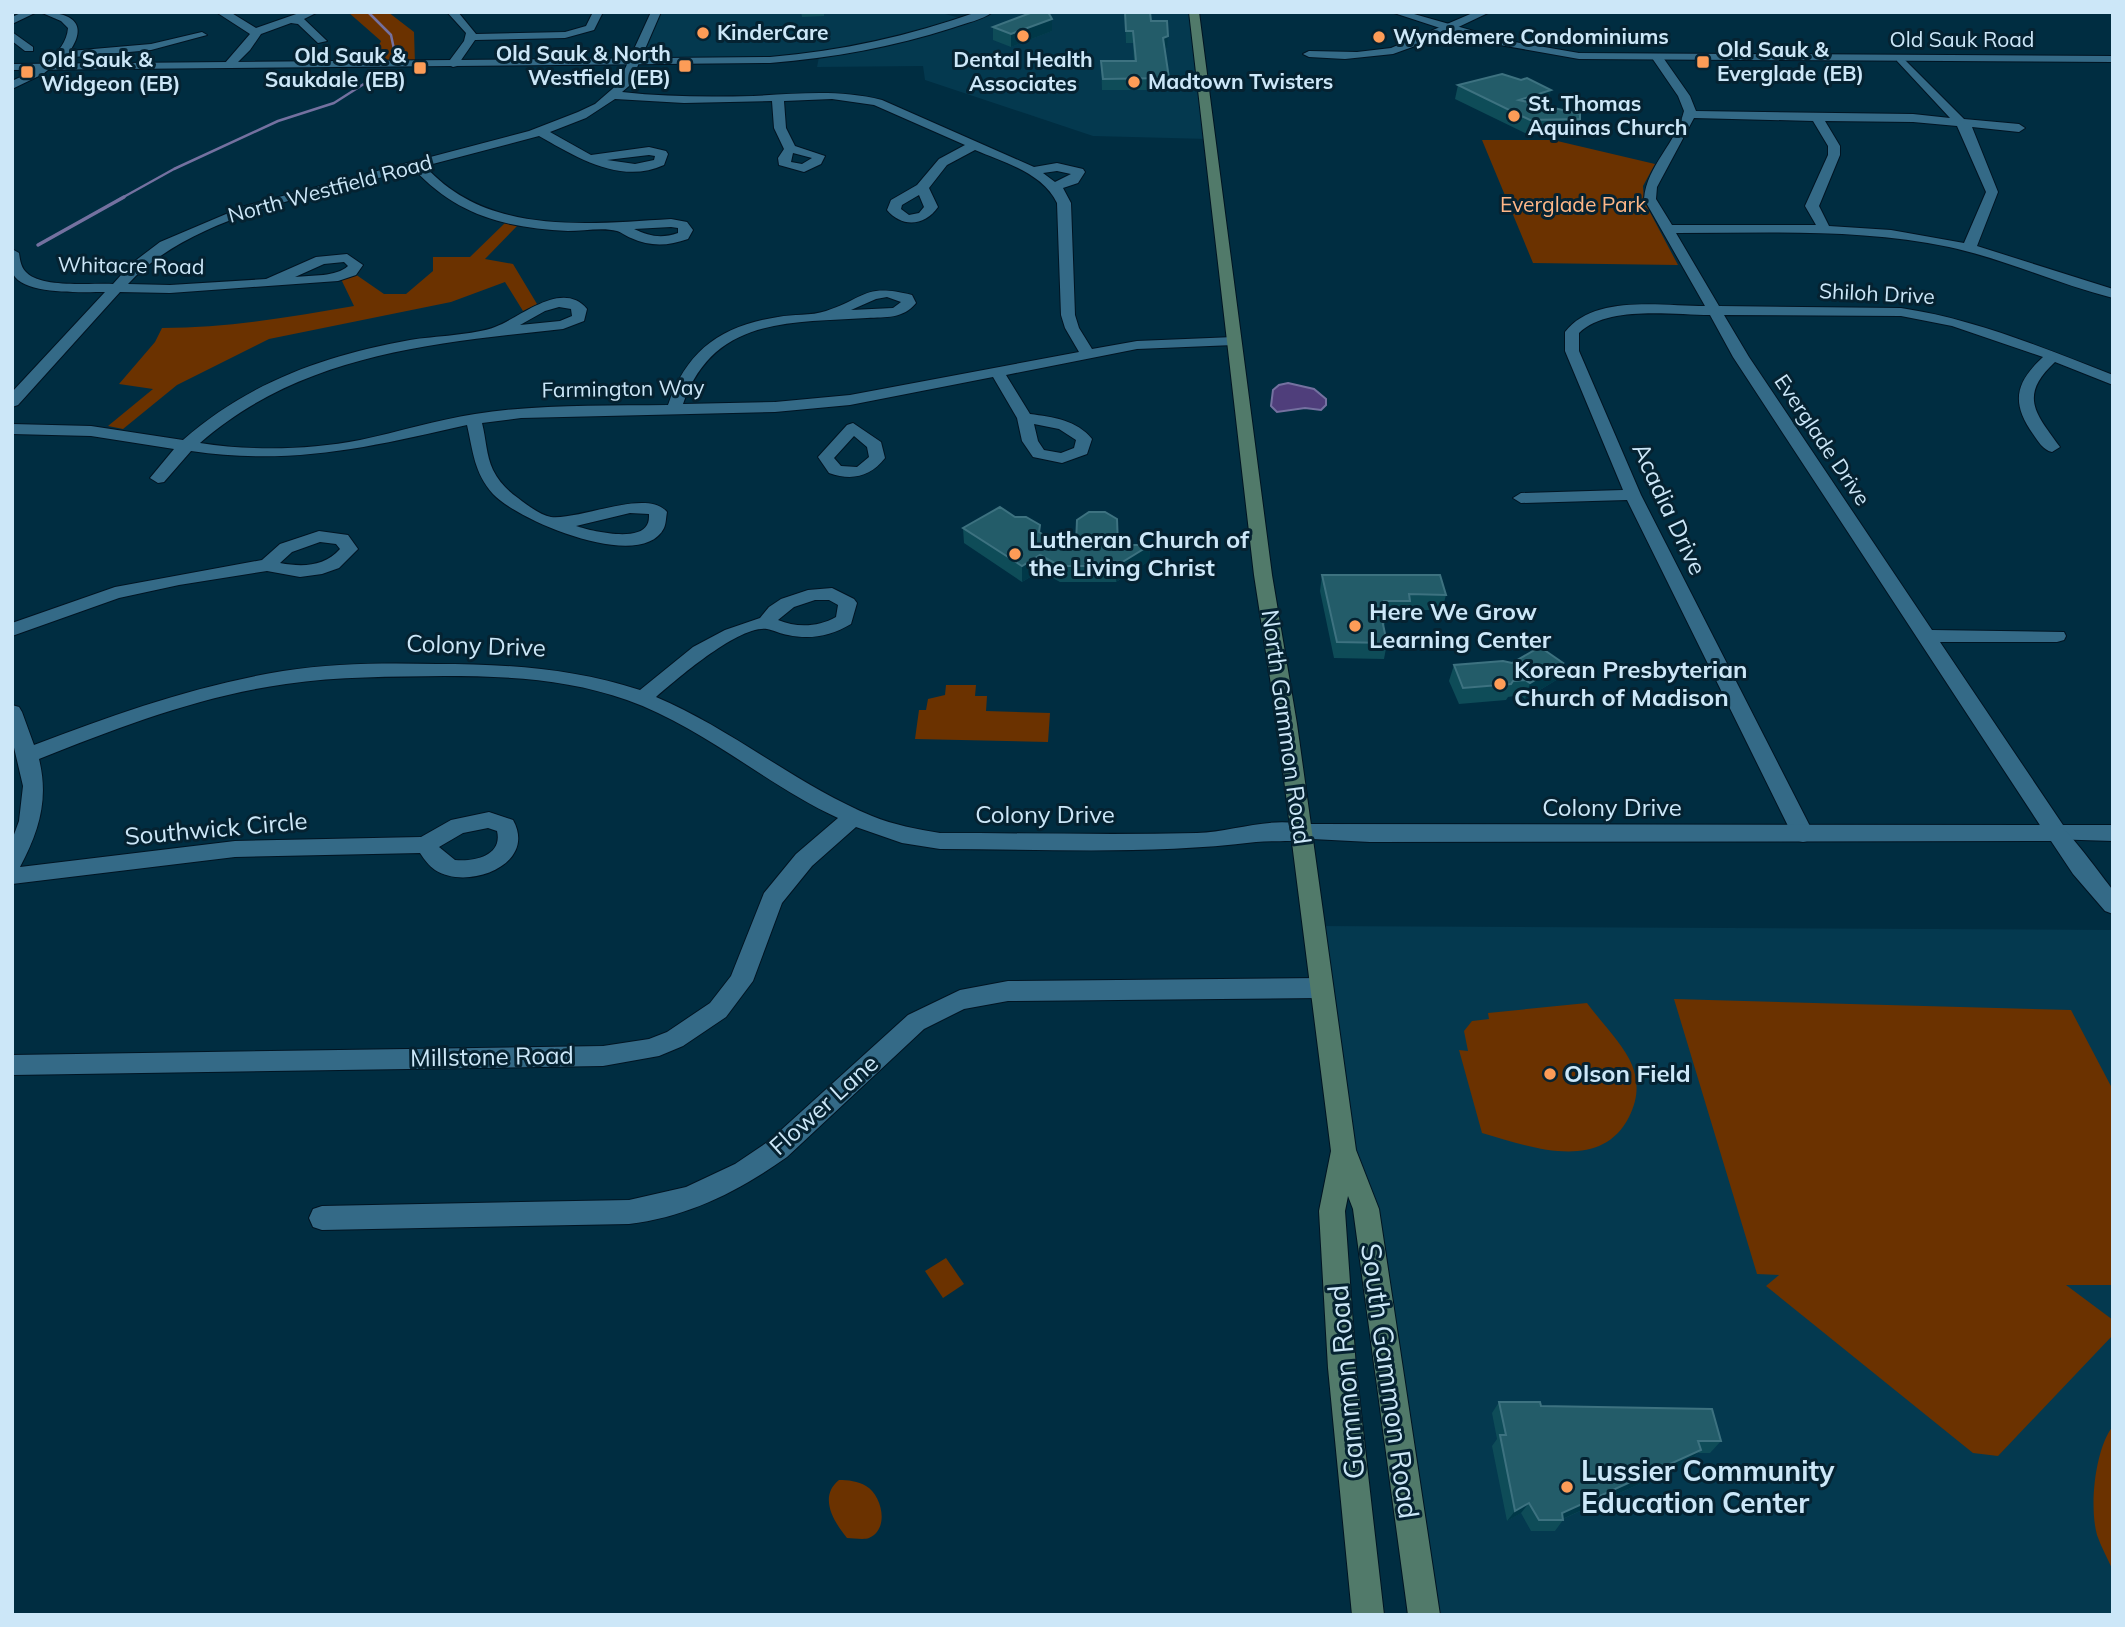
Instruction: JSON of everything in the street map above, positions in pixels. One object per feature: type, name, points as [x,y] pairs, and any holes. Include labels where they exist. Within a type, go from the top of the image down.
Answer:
[{"type":"main road","name":"North Gammon Road","points":[[1194,12],[1263,575],[1301,832],[1343,1150]]},
{"type":"main road","name":"Gammon Road","points":[[1343,1150],[1332,1211],[1342,1368],[1367,1615]]},
{"type":"main road","name":"South Gammon Road","points":[[1343,1150],[1366,1209],[1424,1615]]},
{"type":"street","points":[[12,22],[32,12]]},
{"type":"street","points":[[12,86],[39,73],[73,40],[75,33],[72,25],[45,12]]},
{"type":"street","points":[[221,12],[255,32],[313,12]]},
{"type":"street","points":[[452,12],[470,29],[471,37],[453,64]]},
{"type":"street","points":[[471,37],[573,34],[590,28],[597,12]]},
{"type":"street","name":"North Westfield Road","points":[[12,402],[114,288],[150,255],[208,224],[260,206],[541,132],[582,115],[614,95],[626,82],[656,12]]},
{"type":"street","points":[[12,67],[770,60],[844,53],[914,38],[988,12]]},
{"type":"street","name":"Old Sauk Road","points":[[1396,12],[1495,43],[1549,53],[1658,58],[2113,59]]},
{"type":"street","points":[[1308,54],[1349,56],[1385,52],[1416,43],[1485,12]]},
{"type":"street","points":[[290,20],[301,21],[322,40]]},
{"type":"street","points":[[229,65],[254,39],[255,32]]},
{"type":"street","points":[[12,35],[29,50]]},
{"type":"street","points":[[60,55],[151,47],[202,35]]},
{"type":"street","points":[[1658,58],[1684,96],[1690,114],[1913,118],[2019,128]]},
{"type":"street","points":[[1901,59],[1962,122],[1974,142],[1992,192],[1969,248]]},
{"type":"street","points":[[614,95],[701,101],[827,95],[869,99],[1033,171],[1054,187],[1064,203],[1068,316],[1088,354]]},
{"type":"street","points":[[778,97],[779,128],[790,149]]},
{"type":"street","name":"Everglade Drive","points":[[1690,114],[1651,185],[1650,198],[1666,229],[1713,311],[2057,833],[2081,868],[2113,905]]},
{"type":"street","points":[[1817,117],[1835,146],[1834,155],[1812,206],[1825,230]]},
{"type":"street","points":[[541,132],[589,159]]},
{"type":"street","points":[[922,188],[943,162],[974,145]]},
{"type":"street","points":[[416,165],[443,192],[461,203],[494,215],[559,226],[618,226]]},
{"type":"street","points":[[1033,171],[1057,167],[1079,172],[1074,180],[1054,187]]},
{"type":"street","points":[[1666,229],[1825,230],[1892,234],[1969,248],[2022,262],[2113,294]]},
{"type":"street","name":"Whitacre Road","points":[[13,256],[23,278],[38,285],[67,288],[227,287],[338,277],[351,272],[356,265],[347,258],[321,260],[268,283]]},
{"type":"street","points":[[158,478],[186,446],[249,398],[311,368],[378,349],[563,325],[572,323],[582,313],[575,305],[568,303],[549,305],[498,332]]},
{"type":"street","name":"Acadia Drive","points":[[1713,311],[1616,311],[1588,318],[1572,332],[1572,351],[1633,495],[1803,834]]},
{"type":"street","name":"Shiloh Drive","points":[[1713,311],[1919,314],[1975,328],[2113,380]]},
{"type":"street","points":[[674,409],[685,375],[691,366],[710,347],[726,337],[770,322],[827,316]]},
{"type":"street","name":"Farmington Way","points":[[12,429],[91,431],[243,453],[302,452],[357,445],[473,419],[536,411],[775,407],[850,400],[1088,354],[1161,343],[1234,341]]},
{"type":"street","points":[[2052,357],[2031,376],[2025,392],[2025,410],[2052,447]]},
{"type":"street","points":[[998,372],[1025,418]]},
{"type":"street","points":[[850,400],[853,428]]},
{"type":"street","points":[[473,419],[482,463],[492,482],[513,505],[547,523],[578,533],[634,539],[654,531],[659,520],[658,512],[653,509],[630,508],[581,521],[547,523]]},
{"type":"street","points":[[1521,498],[1633,495]]},
{"type":"street","points":[[12,630],[115,593],[179,579],[267,565]]},
{"type":"street","points":[[642,698],[700,649],[747,627],[766,622]]},
{"type":"street","points":[[1927,636],[2057,636]]},
{"type":"street","name":"Colony Drive","points":[[29,755],[80,733],[225,689],[322,673],[516,669],[587,681],[642,698],[664,708],[815,797],[878,829],[903,836],[940,841],[1200,841],[1280,831],[2113,833]]},
{"type":"street","points":[[12,712],[29,755],[34,802],[26,834],[12,861]]},
{"type":"street","name":"Millstone Road","points":[[12,1065],[603,1056],[650,1049],[685,1033],[718,1010],[741,981],[772,899],[779,889],[804,860],[855,816]]},
{"type":"street","name":"Southwick Circle","points":[[12,876],[235,849],[425,845]]},
{"type":"street","name":"Flower Lane","points":[[322,1218],[629,1212],[651,1210],[707,1192],[754,1167],[778,1149],[916,1022],[960,1000],[1009,991],[1321,988]]},
{"type":"shaded area","points":[[656,12],[938,12],[967,20],[988,12],[1194,12],[1208,139],[1093,136],[925,80],[923,66],[817,67],[819,57],[634,62]]},
{"type":"shaded area","points":[[1288,383],[1314,389],[1326,399],[1326,405],[1321,410],[1305,408],[1277,412],[1271,406],[1273,390]]},
{"type":"shaded area","points":[[1314,926],[2113,930],[2113,1615],[1424,1615]]},
{"type":"green space","points":[[348,12],[388,12],[414,32],[415,64],[370,64],[381,41]]},
{"type":"green space","name":"Everglade Park","points":[[1482,140],[1553,140],[1655,164],[1643,186],[1644,201],[1678,265],[1533,263]]},
{"type":"green space","points":[[506,222],[518,225],[485,259],[513,264],[537,304],[523,311],[505,282],[451,302],[269,339],[177,385],[123,429],[108,426],[153,389],[119,384],[155,342],[162,328],[234,324],[354,306],[341,279],[355,274],[384,294],[406,294],[433,271],[433,257],[470,257]]},
{"type":"green space","points":[[946,685],[976,685],[975,696],[987,696],[986,711],[1050,713],[1048,742],[915,739],[919,710],[926,710],[928,699],[945,695]]},
{"type":"green space","points":[[1674,999],[2071,1010],[2113,1090],[2113,1285],[2066,1285],[2113,1320],[2113,1335],[1998,1456],[1973,1453],[1766,1286],[1779,1275],[1757,1274]]},
{"type":"green space","name":"Olson Field","points":[[1587,1003],[1623,1049],[1636,1078],[1636,1097],[1632,1110],[1616,1135],[1600,1145],[1582,1151],[1562,1151],[1541,1149],[1482,1133],[1459,1050],[1468,1051],[1464,1031],[1472,1021],[1489,1019],[1488,1013]]},
{"type":"green space","points":[[946,1258],[964,1284],[943,1298],[925,1271]]},
{"type":"green space","points":[[2113,1426],[2113,1571],[2097,1535],[2094,1494],[2098,1463]]},
{"type":"green space","points":[[839,1480],[863,1484],[872,1490],[880,1504],[881,1512],[880,1527],[876,1534],[869,1538],[847,1538],[837,1525],[829,1502],[833,1487]]},
{"type":"building","points":[[1033,12],[1048,12],[1052,19],[1011,34],[993,27]]},
{"type":"building","points":[[1125,12],[1150,12],[1151,21],[1167,21],[1168,36],[1163,38],[1169,78],[1103,79],[1101,61],[1136,61],[1133,31],[1126,31]]},
{"type":"building","points":[[1502,74],[1521,80],[1527,78],[1551,90],[1519,100],[1580,114],[1580,119],[1530,120],[1458,85]]},
{"type":"building","points":[[1000,507],[1015,517],[1026,517],[1040,525],[1039,532],[1058,544],[1076,544],[1077,520],[1089,512],[1105,512],[1117,519],[1118,545],[1150,545],[1116,566],[1060,566],[1040,555],[1022,566],[963,528]]},
{"type":"building","points":[[1322,575],[1440,575],[1446,595],[1409,594],[1410,601],[1384,601],[1386,615],[1381,615],[1387,643],[1337,642]]},
{"type":"building","points":[[1540,647],[1563,663],[1530,683],[1525,680],[1513,681],[1511,684],[1463,688],[1454,665],[1503,661],[1512,663]]},
{"type":"building","name":"Lussier Community Education Center","points":[[1499,1402],[1540,1402],[1541,1406],[1712,1409],[1721,1441],[1698,1441],[1701,1450],[1562,1513],[1563,1520],[1539,1520],[1529,1503],[1515,1511],[1500,1435],[1506,1435]]},
{"type":"waterway","points":[[368,12],[391,35],[395,54]]},
{"type":"waterway","points":[[120,199],[174,169],[278,121],[334,103],[381,73]]},
{"type":"waterway","points":[[38,245],[124,197]]},
{"type":"place","name":"KinderCare","points":[[703,33]]},
{"type":"place","name":"Dental Health Associates","points":[[1023,36]]},
{"type":"place","name":"Wyndemere Condominiums","points":[[1379,37]]},
{"type":"place","name":"Old Sauk & Everglade (EB)","points":[[1703,62]]},
{"type":"place","name":"Old Sauk & North Westfield (EB)","points":[[685,66]]},
{"type":"place","name":"Old Sauk & Saukdale (EB)","points":[[420,68]]},
{"type":"place","name":"Old Sauk & Widgeon (EB)","points":[[27,72]]},
{"type":"place","name":"Madtown Twisters","points":[[1134,82]]},
{"type":"place","name":"St. Thomas Aquinas Church","points":[[1514,116]]},
{"type":"place","name":"Lutheran Church of the Living Christ","points":[[1015,554]]},
{"type":"place","name":"Here We Grow Learning Center","points":[[1355,626]]},
{"type":"place","name":"Korean Presbyterian Church of Madison","points":[[1500,684]]},
{"type":"place","name":"Olson Field","points":[[1550,1074]]},
{"type":"place","name":"Lussier Community Education Center","points":[[1567,1487]]}]
